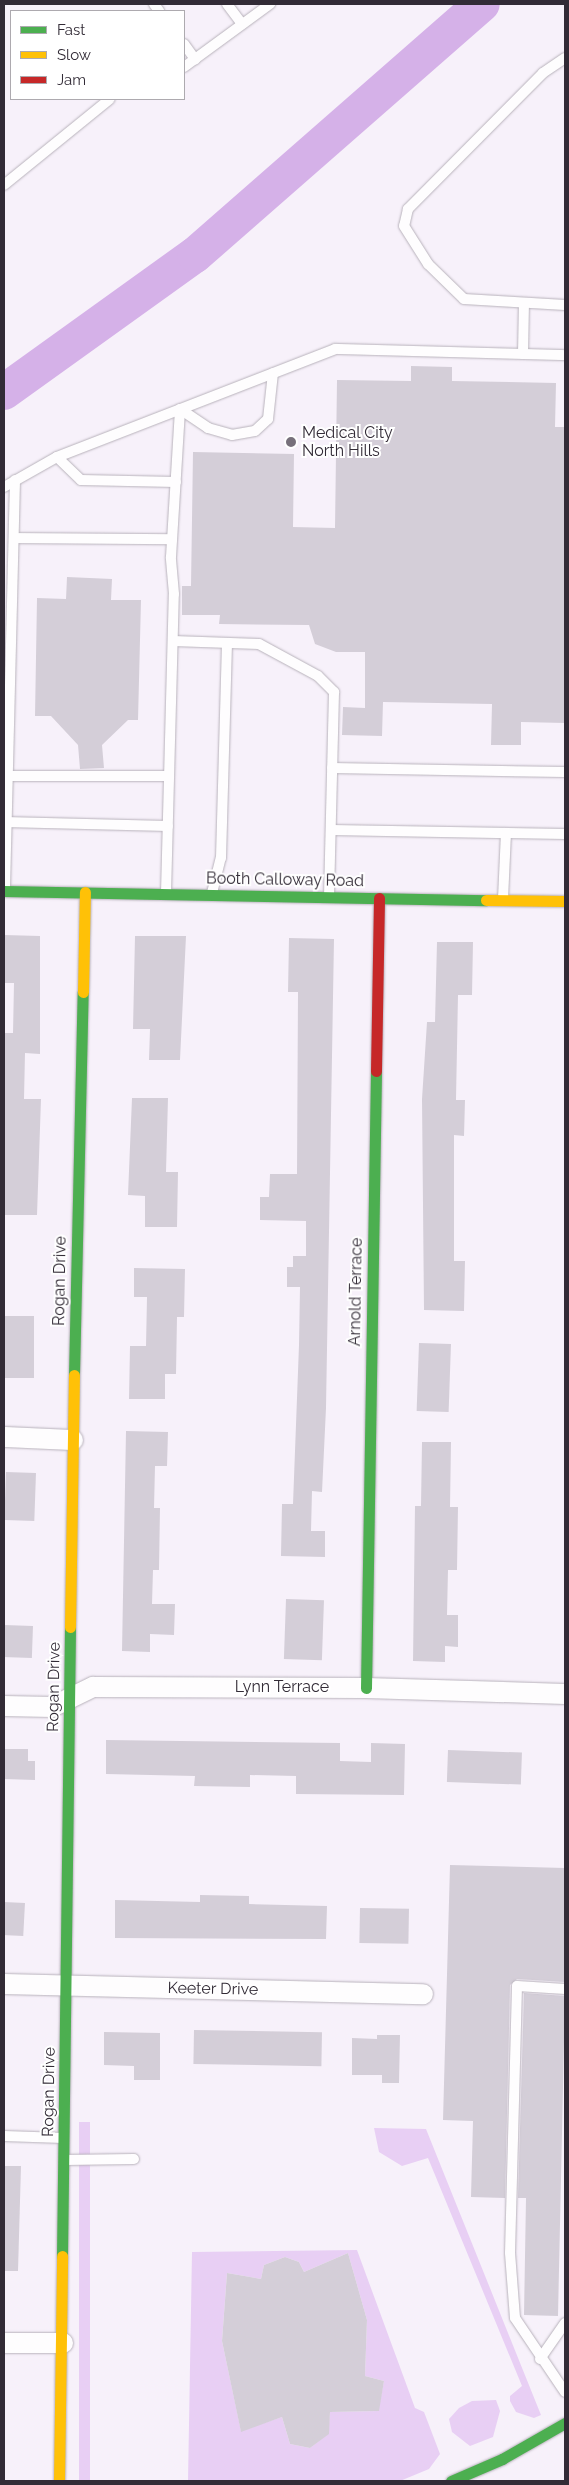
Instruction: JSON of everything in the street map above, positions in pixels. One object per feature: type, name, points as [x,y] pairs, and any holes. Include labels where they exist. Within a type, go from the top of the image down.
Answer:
[{"type":"street","name":"Booth Calloway Road","points":[[4,891],[565,901]]},
{"type":"street","name":"Rogan Drive","points":[[59,2481],[63,2343],[63,2160],[65,2138],[73,1440],[85,892]]},
{"type":"street","name":"Arnold Terrace","points":[[366,1688],[379,898]]},
{"type":"street","points":[[4,1437],[73,1440]]},
{"type":"street","name":"Lynn Terrace","points":[[4,1706],[52,1707],[93,1687],[366,1688],[565,1694]]},
{"type":"street","name":"Keeter Drive","points":[[4,1984],[423,1994]]},
{"type":"street","points":[[4,2343],[63,2343]]},
{"type":"street","points":[[451,2481],[502,2459],[565,2423]]},
{"type":"lane","points":[[227,4],[242,24]]},
{"type":"lane","points":[[185,66],[270,4]]},
{"type":"lane","points":[[185,45],[195,59]]},
{"type":"lane","points":[[565,58],[543,73],[408,209],[404,226],[428,264],[464,299],[565,305]]},
{"type":"lane","points":[[4,185],[109,100]]},
{"type":"lane","points":[[523,354],[524,303]]},
{"type":"lane","points":[[4,487],[57,457],[335,349],[565,355]]},
{"type":"lane","points":[[180,409],[216,430],[232,435],[255,431],[268,419],[273,373]]},
{"type":"lane","points":[[166,894],[173,641],[172,539],[180,409]]},
{"type":"lane","points":[[57,457],[81,480],[176,482]]},
{"type":"lane","points":[[4,891],[15,480]]},
{"type":"lane","points":[[14,538],[172,539]]},
{"type":"lane","points":[[173,641],[259,644],[318,676],[334,692],[329,897]]},
{"type":"lane","points":[[211,895],[221,858],[227,643]]},
{"type":"lane","points":[[332,768],[565,772]]},
{"type":"lane","points":[[8,776],[169,776]]},
{"type":"lane","points":[[5,822],[168,826]]},
{"type":"lane","points":[[331,830],[565,834]]},
{"type":"lane","points":[[503,900],[506,833]]},
{"type":"lane","points":[[565,1989],[516,1986],[510,2253],[516,2318],[540,2358],[565,2392]]},
{"type":"lane","points":[[4,2136],[65,2138]]},
{"type":"lane","points":[[63,2160],[134,2159]]},
{"type":"lane","points":[[540,2358],[565,2323]]},
{"type":"shaded area","points":[[79,2122],[90,2122],[90,2481],[79,2481]]},
{"type":"shaded area","points":[[374,2128],[426,2129],[541,2415],[534,2418],[516,2412],[510,2401],[510,2396],[522,2386],[428,2158],[402,2166],[379,2152]]},
{"type":"shaded area","points":[[357,2250],[415,2408],[424,2412],[440,2454],[429,2469],[400,2481],[188,2481],[192,2252]],"holes":[[[348,2253],[367,2320],[365,2376],[384,2381],[378,2411],[330,2412],[328,2434],[310,2448],[290,2444],[282,2417],[241,2431],[222,2341],[227,2273],[261,2279],[264,2265],[285,2257],[299,2262],[304,2272]]]},
{"type":"shaded area","points":[[496,2400],[500,2411],[493,2437],[470,2446],[452,2432],[449,2419],[459,2408],[472,2401]]},
{"type":"building","points":[[411,366],[452,367],[452,381],[556,383],[555,427],[565,427],[565,723],[521,722],[521,745],[491,745],[492,704],[383,702],[382,736],[342,735],[343,707],[365,708],[365,652],[336,652],[315,644],[309,625],[219,624],[220,615],[182,615],[182,586],[191,586],[193,452],[294,454],[293,527],[335,528],[337,380],[411,381]]},
{"type":"building","points":[[67,577],[112,579],[111,600],[141,600],[138,720],[128,720],[102,745],[104,768],[80,769],[78,745],[51,716],[35,716],[37,598],[66,599]]},
{"type":"building","points":[[4,935],[40,936],[40,1054],[25,1053],[24,1099],[41,1099],[37,1215],[4,1215],[4,1033],[13,1033],[14,983],[4,983]]},
{"type":"building","points":[[135,936],[186,936],[180,1060],[149,1060],[150,1029],[133,1029]]},
{"type":"building","points":[[289,938],[334,939],[326,1408],[322,1492],[312,1491],[311,1531],[325,1531],[325,1557],[281,1556],[282,1504],[293,1504],[299,1345],[300,1287],[287,1287],[287,1267],[293,1267],[293,1256],[306,1256],[306,1221],[260,1220],[260,1197],[269,1197],[270,1174],[297,1174],[298,992],[288,992]]},
{"type":"building","points":[[437,942],[473,942],[472,995],[458,995],[456,1100],[465,1100],[464,1136],[454,1135],[454,1261],[465,1261],[464,1311],[424,1310],[422,1099],[427,1022],[435,1022]]},
{"type":"building","points":[[132,1098],[168,1098],[166,1172],[178,1172],[177,1227],[145,1227],[145,1196],[128,1195]]},
{"type":"building","points":[[134,1268],[185,1269],[184,1317],[177,1317],[176,1374],[165,1374],[165,1399],[129,1399],[130,1346],[146,1346],[147,1297],[134,1297]]},
{"type":"building","points":[[4,1316],[34,1316],[34,1378],[4,1378]]},
{"type":"building","points":[[419,1343],[451,1344],[449,1412],[417,1411]]},
{"type":"building","points":[[126,1431],[168,1432],[167,1466],[155,1466],[154,1508],[160,1508],[159,1570],[153,1570],[152,1604],[175,1604],[174,1635],[150,1634],[150,1652],[122,1651]]},
{"type":"building","points":[[422,1442],[451,1442],[450,1507],[458,1507],[457,1570],[448,1570],[447,1615],[458,1615],[458,1647],[445,1646],[445,1662],[413,1661],[415,1506],[421,1506]]},
{"type":"building","points":[[6,1472],[36,1473],[34,1521],[4,1520]]},
{"type":"building","points":[[286,1599],[324,1600],[322,1660],[284,1659]]},
{"type":"building","points":[[4,1625],[33,1626],[32,1658],[4,1657]]},
{"type":"building","points":[[106,1740],[340,1743],[340,1761],[371,1762],[371,1743],[405,1744],[404,1795],[296,1794],[296,1776],[250,1775],[250,1787],[194,1786],[195,1776],[106,1774]]},
{"type":"building","points":[[4,1749],[28,1749],[28,1761],[35,1761],[35,1780],[4,1779]]},
{"type":"building","points":[[448,1750],[522,1753],[521,1785],[447,1782]]},
{"type":"building","points":[[450,1865],[565,1868],[565,1982],[517,1979],[510,1985],[505,2198],[471,2197],[473,2121],[443,2120]]},
{"type":"building","points":[[200,1895],[249,1896],[249,1904],[327,1906],[326,1939],[115,1938],[115,1900],[200,1902]]},
{"type":"building","points":[[4,1902],[25,1903],[23,1936],[4,1935]]},
{"type":"building","points":[[360,1908],[409,1909],[408,1944],[359,1943]]},
{"type":"building","points":[[524,1993],[565,1996],[558,2316],[524,2315],[526,2198],[518,2198]]},
{"type":"building","points":[[194,2030],[322,2032],[321,2066],[193,2064]]},
{"type":"building","points":[[104,2032],[160,2033],[160,2080],[134,2080],[134,2066],[104,2065]]},
{"type":"building","points":[[377,2035],[400,2035],[399,2083],[382,2083],[382,2075],[352,2075],[352,2038],[377,2039]]},
{"type":"building","points":[[4,2166],[21,2166],[18,2271],[4,2271]]},
{"type":"building","points":[[348,2253],[367,2320],[365,2376],[384,2381],[379,2411],[330,2412],[329,2434],[310,2448],[290,2444],[282,2417],[241,2432],[222,2341],[227,2273],[261,2279],[264,2265],[285,2257],[299,2262],[304,2272]]},
{"type":"waterway","points":[[4,392],[195,255],[482,4]]},
{"type":"traffic: fast","points":[[4,891],[486,900]]},
{"type":"traffic: fast","points":[[74,1375],[83,992]]},
{"type":"traffic: fast","points":[[366,1688],[376,1071]]},
{"type":"traffic: fast","points":[[62,2256],[70,1627]]},
{"type":"traffic: fast","points":[[451,2481],[502,2459],[565,2423]]},
{"type":"traffic: slow","points":[[83,992],[85,892]]},
{"type":"traffic: slow","points":[[486,900],[565,901]]},
{"type":"traffic: slow","points":[[70,1627],[74,1375]]},
{"type":"traffic: slow","points":[[59,2481],[62,2256]]},
{"type":"traffic: jam","points":[[376,1071],[379,898]]},
{"type":"place","name":"Medical City North Hills","points":[[291,442]]}]
